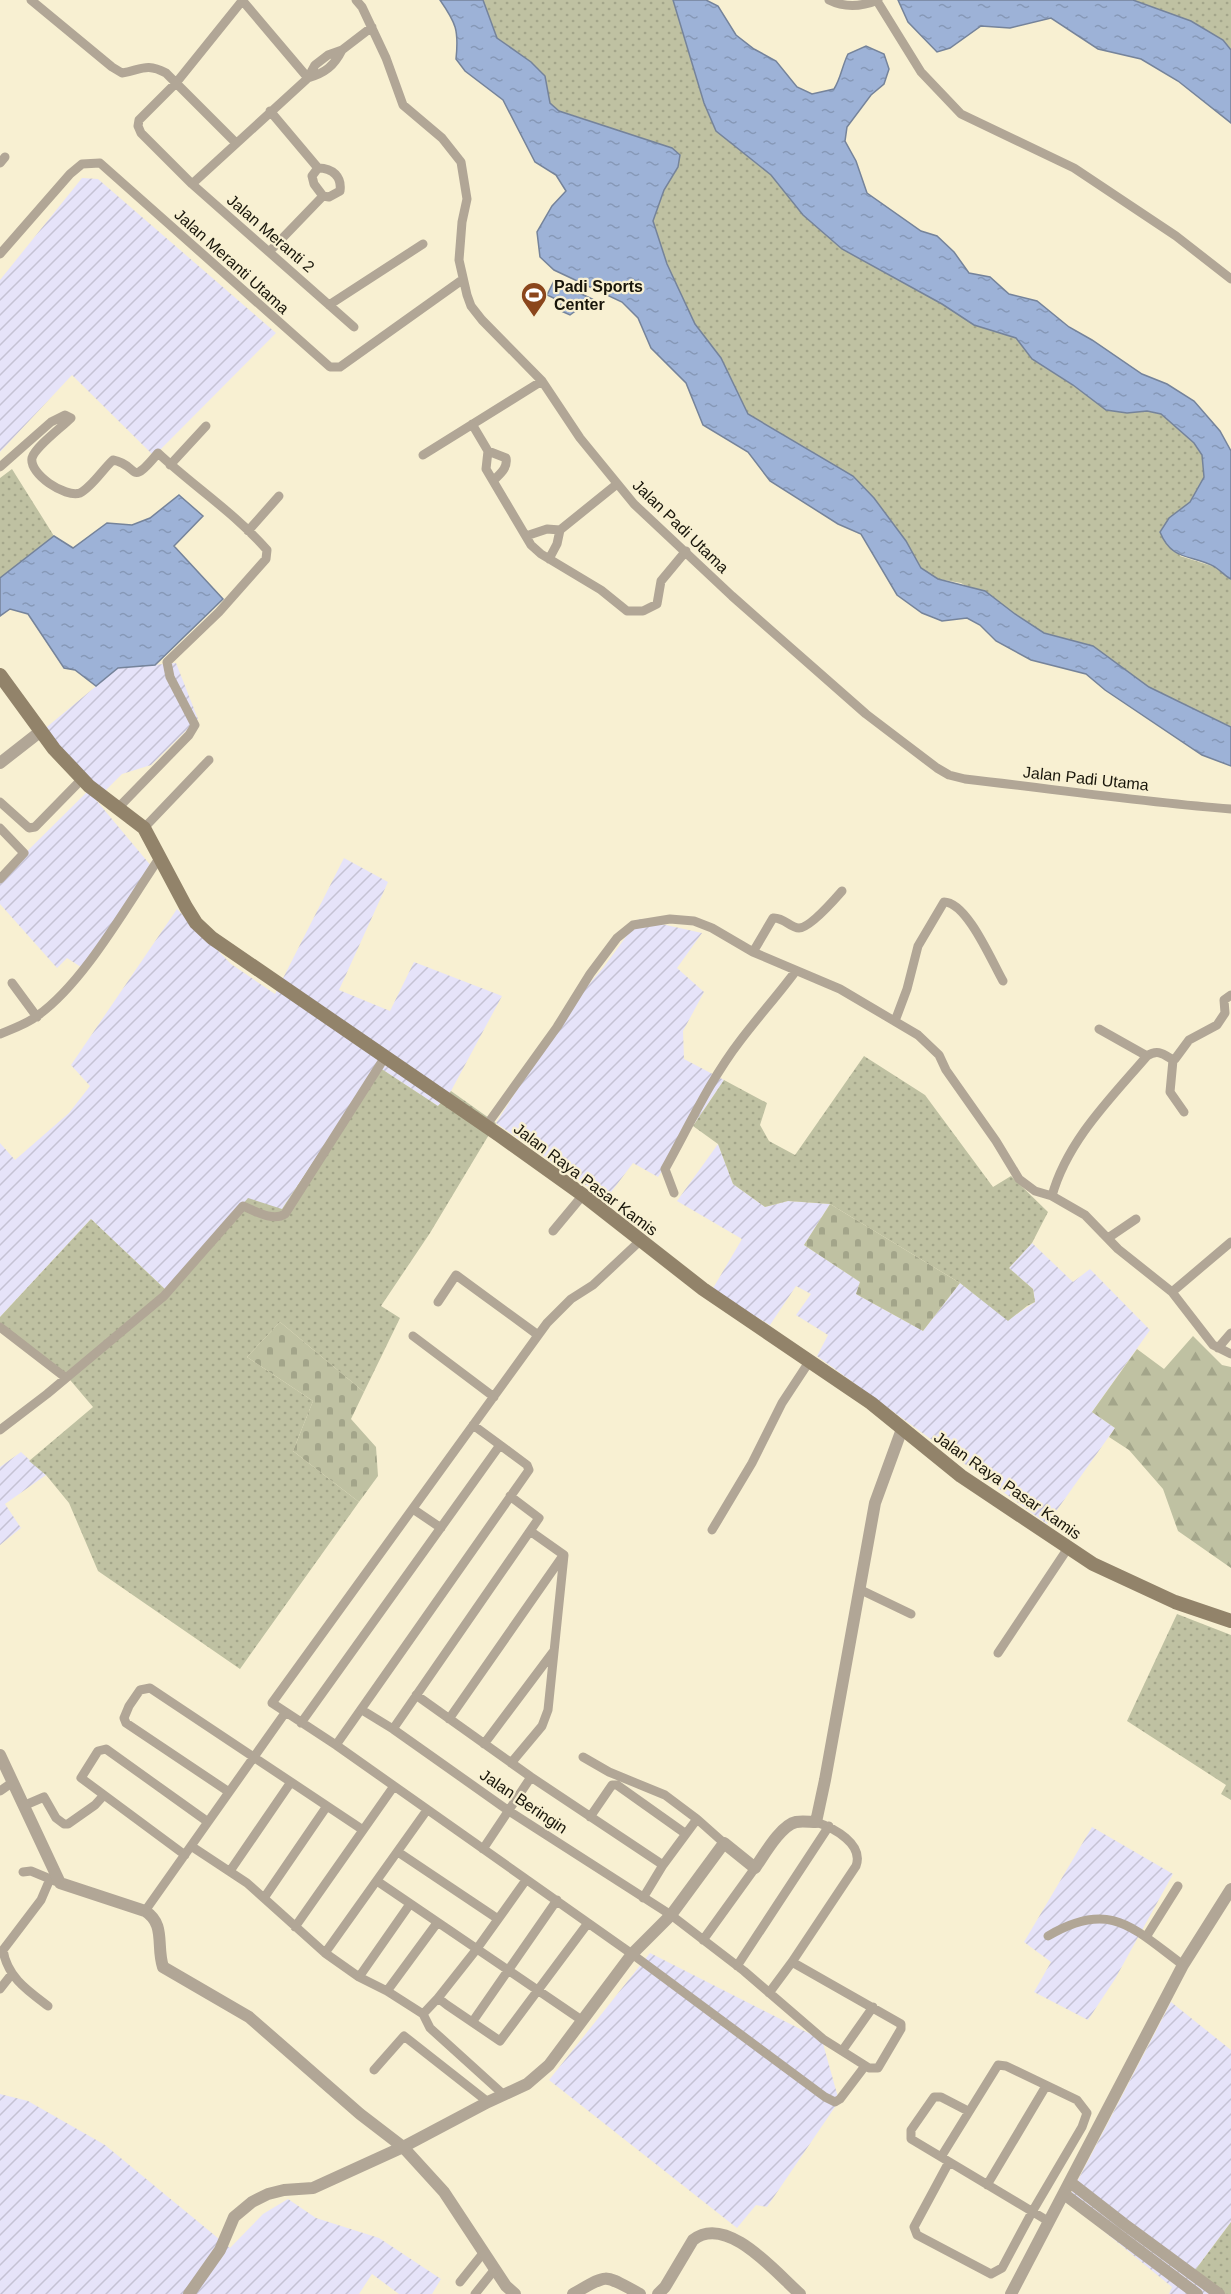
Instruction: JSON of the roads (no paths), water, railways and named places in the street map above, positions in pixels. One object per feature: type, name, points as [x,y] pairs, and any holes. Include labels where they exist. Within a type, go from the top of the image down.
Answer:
[{"type":"main road","name":"Jalan Raya Pasar Kamis","points":[[0,675],[41,731],[82,779],[144,828],[196,923],[212,938],[583,1195],[703,1289],[871,1402],[961,1476],[1068,1548],[1093,1564],[1130,1582],[1175,1602],[1231,1621]]},
{"type":"street","points":[[31,0],[43,4],[112,67],[122,73],[145,66],[155,67],[166,73],[235,142]]},
{"type":"street","name":"Jalan Padi Utama","points":[[356,0],[372,27],[386,58],[403,105],[442,138],[461,162],[466,199],[459,260],[462,280],[471,306],[482,321],[542,381],[580,438],[616,484],[634,504],[732,596],[866,714],[919,756],[950,774],[964,779],[1066,793],[1231,809]]},
{"type":"street","points":[[829,0],[837,4],[849,5],[861,5],[878,0],[921,72],[961,114],[1074,168],[1167,231],[1231,279]]},
{"type":"street","points":[[176,83],[242,1],[308,78]]},
{"type":"street","name":"Jalan Meranti Utama","points":[[192,184],[235,142],[308,78],[315,65],[328,55],[342,50],[372,27]]},
{"type":"street","name":"Jalan Meranti 2","points":[[176,83],[139,120],[138,126],[141,133],[192,184],[354,327]]},
{"type":"street","points":[[270,111],[318,168],[326,168],[336,174],[341,182],[340,191],[335,195],[323,196],[314,184],[312,176],[318,168]]},
{"type":"street","name":"Jalan Meranti Utama","points":[[0,253],[70,174],[82,164],[100,163],[330,367],[340,367],[462,280]]},
{"type":"street","points":[[269,252],[323,196]]},
{"type":"street","points":[[329,305],[423,244]]},
{"type":"street","points":[[423,455],[542,381]]},
{"type":"street","points":[[0,467],[51,422],[65,415],[70,418],[32,457],[32,464],[36,470],[56,488],[70,493],[80,492],[113,460],[134,473],[142,471],[158,453],[267,550],[268,556],[219,612],[167,662],[166,667],[193,720],[194,728],[118,808]]},
{"type":"street","points":[[472,424],[488,451],[486,469],[531,545],[549,559],[601,590],[627,610],[643,611],[657,604],[661,581],[686,551]]},
{"type":"street","points":[[170,465],[206,426]]},
{"type":"street","points":[[488,451],[506,458],[507,463],[494,480]]},
{"type":"street","points":[[549,559],[557,544],[560,530],[616,484]]},
{"type":"street","points":[[248,531],[279,496]]},
{"type":"street","points":[[526,536],[547,529],[560,530]]},
{"type":"street","points":[[0,763],[41,731]]},
{"type":"street","points":[[144,828],[209,760]]},
{"type":"street","points":[[0,802],[23,825],[29,828],[35,827],[82,779]]},
{"type":"street","points":[[0,828],[24,854],[0,879]]},
{"type":"street","points":[[0,1034],[37,1017],[62,993],[87,965],[160,857]]},
{"type":"street","points":[[753,952],[773,918],[782,919],[796,928],[803,927],[826,909],[842,891]]},
{"type":"street","points":[[895,1021],[907,989],[918,946],[944,902],[950,903],[969,920],[1003,981]]},
{"type":"street","points":[[486,1126],[617,938],[633,925],[670,919],[694,921],[712,928],[753,952],[795,972],[840,989],[895,1021],[934,1048],[946,1070],[1019,1179],[1035,1191],[1052,1196],[1084,1215],[1132,1261],[1172,1292],[1202,1333],[1218,1348],[1231,1354]]},
{"type":"street","points":[[674,1193],[666,1169],[703,1099],[739,1042],[795,972]]},
{"type":"street","points":[[12,983],[37,1017]]},
{"type":"street","points":[[1184,1112],[1170,1092],[1173,1060],[1189,1040],[1217,1025],[1225,1013],[1224,1000],[1231,994]]},
{"type":"street","points":[[1099,1029],[1148,1056]]},
{"type":"street","points":[[1052,1196],[1055,1185],[1077,1143],[1148,1056],[1160,1052],[1173,1060]]},
{"type":"street","points":[[0,1430],[164,1296],[243,1206],[274,1217],[285,1214],[385,1057]]},
{"type":"street","points":[[552,1231],[583,1195]]},
{"type":"street","points":[[1108,1238],[1136,1219]]},
{"type":"street","points":[[640,1240],[593,1285],[561,1308],[538,1335],[272,1703],[336,1745],[557,1900],[835,2102],[840,2099],[865,2066],[874,2070],[878,2068],[901,2029],[901,2024],[792,1962]]},
{"type":"street","points":[[1172,1292],[1231,1242]]},
{"type":"street","points":[[438,1302],[456,1275],[538,1335]]},
{"type":"street","points":[[0,1327],[66,1378]]},
{"type":"street","points":[[1218,1348],[1231,1333]]},
{"type":"street","points":[[413,1336],[494,1397]]},
{"type":"street","points":[[712,1530],[752,1463],[782,1403],[809,1362]]},
{"type":"street","points":[[336,1745],[529,1470],[529,1467],[473,1425]]},
{"type":"street","points":[[816,1822],[861,1590],[875,1503],[902,1429]]},
{"type":"street","points":[[301,1723],[500,1445]]},
{"type":"street","points":[[393,1729],[539,1518],[510,1496]]},
{"type":"street","points":[[413,1509],[441,1528]]},
{"type":"street","points":[[531,1531],[564,1555]]},
{"type":"street","points":[[998,1653],[1068,1548]]},
{"type":"street","points":[[512,1762],[546,1718],[564,1555]]},
{"type":"street","points":[[449,1719],[564,1555]]},
{"type":"street","points":[[861,1590],[911,1614]]},
{"type":"street","points":[[484,1744],[553,1652]]},
{"type":"street","points":[[229,1792],[126,1723],[124,1715],[140,1690],[150,1688],[363,1830]]},
{"type":"street","points":[[416,1695],[531,1777],[663,1865]]},
{"type":"street","name":"Jalan Beringin","points":[[362,1710],[393,1729],[509,1811],[670,1915],[737,1966],[823,2038],[865,2066]]},
{"type":"street","points":[[145,1911],[285,1713]]},
{"type":"street","points":[[185,1855],[81,1778],[98,1751],[102,1748],[208,1822]]},
{"type":"street","points":[[0,1755],[55,1881]]},
{"type":"street","points":[[583,1757],[609,1772],[665,1796],[697,1819],[755,1868]]},
{"type":"street","points":[[483,1849],[531,1777]]},
{"type":"street","points":[[0,1791],[13,1782]]},
{"type":"street","points":[[230,1871],[291,1782]]},
{"type":"street","points":[[590,1816],[612,1785],[617,1785],[686,1834]]},
{"type":"street","points":[[295,1927],[394,1786]]},
{"type":"street","points":[[23,1806],[44,1797],[60,1822],[68,1824],[95,1805],[104,1795]]},
{"type":"street","points":[[264,1898],[327,1806]]},
{"type":"street","points":[[325,1953],[427,1810]]},
{"type":"street","points":[[643,1898],[663,1865],[697,1819]]},
{"type":"street","points":[[703,1940],[782,1831],[796,1822],[816,1822],[829,1826],[856,1848],[859,1858],[856,1866],[769,1993]]},
{"type":"street","points":[[737,1966],[829,1826]]},
{"type":"street","points":[[189,2294],[220,2250],[234,2217],[252,2202],[268,2194],[284,2190],[313,2188],[404,2147],[537,2077],[632,1954],[670,1915],[724,1844]]},
{"type":"street","points":[[191,1846],[230,1871],[264,1898],[325,1953],[359,1977],[387,1991],[423,2014],[430,2028],[504,2095]]},
{"type":"street","points":[[398,1851],[498,1919]]},
{"type":"street","points":[[23,1872],[31,1871],[145,1911],[157,1920],[163,1967],[249,2017],[360,2114],[404,2147],[444,2192],[506,2286],[515,2294]]},
{"type":"street","points":[[423,2014],[476,1950],[526,1880]]},
{"type":"street","points":[[48,2006],[11,1975],[3,1950],[55,1881]]},
{"type":"street","points":[[377,1881],[582,2021]]},
{"type":"street","points":[[1146,1937],[1178,1886]]},
{"type":"street","points":[[1011,2294],[1183,1965],[1231,1889]]},
{"type":"street","points":[[473,2021],[557,1900]]},
{"type":"street","points":[[359,1977],[410,1904]]},
{"type":"street","points":[[1048,1936],[1065,1926],[1079,1922],[1112,1919],[1125,1923],[1183,1965]]},
{"type":"street","points":[[387,1991],[437,1923]]},
{"type":"street","points":[[438,1998],[500,2041],[588,1923]]},
{"type":"street","points":[[0,1989],[11,1975]]},
{"type":"street","points":[[842,2051],[873,2007]]},
{"type":"street","points":[[374,2070],[404,2036],[488,2102]]},
{"type":"street","points":[[998,2065],[1006,2066],[1077,2100],[1087,2113],[1087,2119],[1002,2268],[992,2274],[917,2235],[914,2227],[968,2111],[998,2065]]},
{"type":"street","points":[[987,2184],[1046,2085]]},
{"type":"street","points":[[968,2111],[941,2097],[934,2097],[911,2130],[911,2139],[1048,2221]]},
{"type":"street","points":[[1070,2182],[1219,2294]]},
{"type":"street","points":[[1064,2194],[1197,2294]]},
{"type":"street","points":[[658,2294],[665,2287],[693,2240],[700,2235],[707,2234],[725,2236],[743,2244],[799,2294]]},
{"type":"street","points":[[460,2282],[484,2252]]},
{"type":"street","points":[[475,2294],[495,2269]]},
{"type":"street","points":[[574,2294],[600,2278],[608,2277],[640,2294]]},
{"type":"water","points":[[440,0],[483,0],[497,38],[531,62],[545,76],[550,103],[559,111],[672,148],[680,155],[678,167],[664,190],[653,221],[667,264],[695,324],[721,358],[748,414],[853,476],[874,498],[906,541],[921,568],[938,579],[985,591],[1044,633],[1093,646],[1149,687],[1231,727],[1231,766],[1202,755],[1105,690],[1086,674],[1031,660],[996,641],[980,625],[967,618],[942,621],[922,613],[897,595],[861,534],[838,524],[770,481],[748,452],[703,425],[686,383],[651,348],[638,318],[622,302],[554,270],[540,257],[537,232],[552,206],[566,191],[556,175],[535,162],[503,100],[465,71],[456,59],[455,27]]},
{"type":"water","points":[[673,0],[706,0],[718,6],[736,35],[754,49],[776,61],[797,87],[812,94],[834,89],[848,54],[866,46],[884,54],[889,69],[884,84],[871,95],[847,127],[845,141],[856,161],[867,193],[921,231],[937,236],[954,252],[969,273],[990,277],[1009,294],[1037,301],[1069,327],[1142,374],[1167,384],[1194,401],[1220,431],[1231,451],[1231,579],[1207,563],[1177,553],[1165,542],[1160,532],[1169,518],[1190,502],[1204,477],[1202,455],[1194,443],[1161,414],[1147,411],[1127,413],[1106,410],[1073,385],[1032,359],[1016,338],[974,325],[942,304],[842,249],[803,215],[771,175],[716,131],[704,103]]},
{"type":"water","points":[[898,0],[1133,0],[1191,21],[1223,40],[1231,50],[1231,123],[1178,81],[1141,59],[1098,49],[1051,18],[1010,28],[981,26],[950,48],[937,52],[908,22]]},
{"type":"water","points":[[554,281],[592,299],[570,315],[559,310],[562,302],[547,295]]},
{"type":"water","points":[[179,495],[203,516],[174,546],[223,599],[155,665],[118,668],[96,686],[75,670],[64,668],[28,614],[10,609],[0,616],[0,578],[54,536],[73,548],[107,523],[132,525],[150,518]]},
{"type":"place","name":"Padi Sports Center","points":[[534,318]]}]
